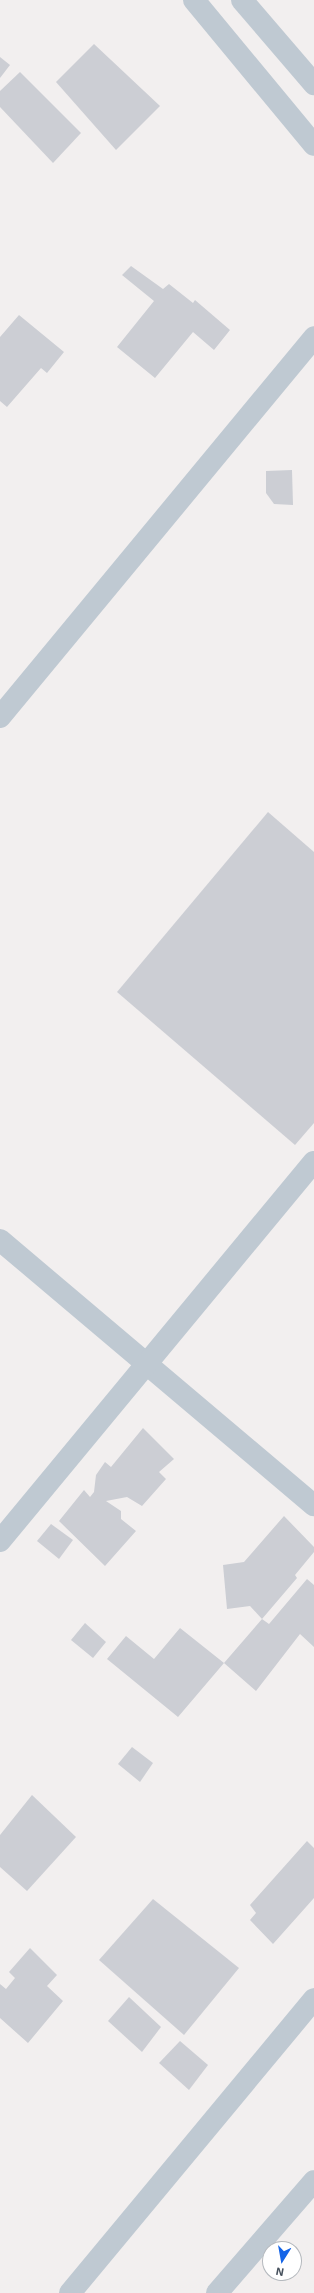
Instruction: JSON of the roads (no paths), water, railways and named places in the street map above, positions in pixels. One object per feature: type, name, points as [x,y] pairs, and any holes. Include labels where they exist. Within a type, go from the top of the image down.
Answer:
[{"type":"street","points":[[194,0],[314,145]]},
{"type":"street","points":[[242,0],[314,84]]},
{"type":"street","points":[[0,717],[314,337]]},
{"type":"street","points":[[0,1541],[314,1162]]},
{"type":"street","points":[[0,1240],[314,1505]]},
{"type":"street","points":[[70,2293],[314,1999]]},
{"type":"street","points":[[217,2293],[314,2181]]}]
